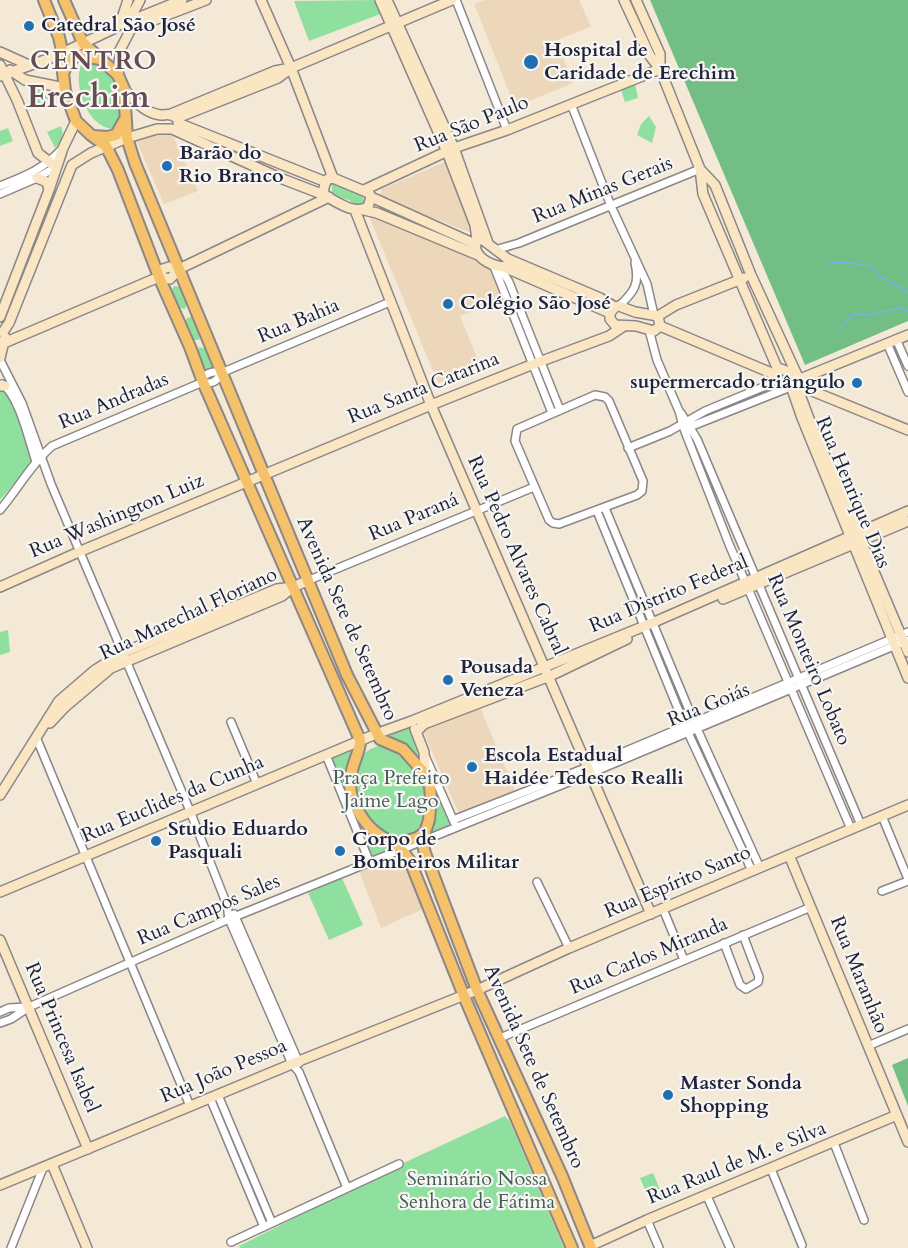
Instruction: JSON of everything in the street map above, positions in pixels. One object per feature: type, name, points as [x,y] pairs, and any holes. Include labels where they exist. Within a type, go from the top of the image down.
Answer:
[{"type":"main road","points":[[44,0],[63,52],[65,91],[76,121],[91,135],[107,138],[116,135],[126,118],[124,89],[118,75],[83,43],[64,0]]},
{"type":"main road","points":[[63,72],[70,60],[78,55],[100,59]]},
{"type":"main road","name":"Avenida Sete de Setembro","points":[[126,118],[127,138],[135,163],[347,675],[378,736],[403,749],[426,777]]},
{"type":"main road","name":"Avenida Sete de Setembro","points":[[91,135],[106,146],[118,170],[203,382],[248,481],[360,744],[351,768],[350,787],[358,811],[375,831],[399,847],[410,861],[484,1045],[572,1248]]},
{"type":"main road","points":[[125,189],[143,181]]},
{"type":"main road","points":[[335,682],[347,675]]},
{"type":"main road","points":[[360,744],[378,736]]},
{"type":"main road","points":[[399,847],[423,837],[431,808],[430,787],[426,777]]},
{"type":"main road","name":"Avenida Sete de Setembro","points":[[423,837],[477,990],[565,1182],[589,1247]]},
{"type":"main road","points":[[484,1045],[500,1038]]},
{"type":"main road","points":[[546,1190],[565,1182]]},
{"type":"street","points":[[128,0],[128,24]]},
{"type":"street","points":[[118,75],[120,50],[128,24],[140,0]]},
{"type":"street","points":[[4,73],[63,52],[182,0]]},
{"type":"street","points":[[128,24],[206,0]]},
{"type":"street","points":[[261,0],[291,68],[330,180]]},
{"type":"street","points":[[380,0],[394,24],[482,223],[488,243]]},
{"type":"street","points":[[387,0],[394,24]]},
{"type":"street","points":[[0,186],[52,165],[72,165],[106,146],[157,129],[278,78],[291,68],[454,0],[507,130]]},
{"type":"street","name":"Rua Henrique Dias","points":[[624,0],[650,56],[660,69],[700,169],[703,194],[777,375]]},
{"type":"street","name":"Rua Henrique Dias","points":[[636,0],[660,54],[660,69]]},
{"type":"street","points":[[0,51],[29,65]]},
{"type":"street","name":"Rua São Paulo","points":[[368,193],[450,150],[507,130],[660,69]]},
{"type":"street","points":[[4,73],[60,87],[65,91]]},
{"type":"street","points":[[0,87],[4,73]]},
{"type":"street","points":[[4,73],[38,153],[52,165]]},
{"type":"street","points":[[124,89],[147,111],[308,176],[330,180],[368,193],[476,242],[483,240],[488,243],[502,263],[560,410]]},
{"type":"street","points":[[571,104],[611,206],[647,284],[657,319],[654,331],[636,326],[615,325],[614,311]]},
{"type":"street","points":[[0,194],[37,178],[52,165],[76,121]]},
{"type":"street","points":[[174,121],[280,178],[360,210],[377,213],[478,255],[586,292],[614,311]]},
{"type":"street","points":[[450,150],[475,225],[478,255]]},
{"type":"street","points":[[0,317],[49,190],[52,165]]},
{"type":"street","points":[[38,459],[22,403],[0,359],[4,343],[2,331],[9,323],[72,165]]},
{"type":"street","points":[[280,178],[288,175],[285,166]]},
{"type":"street","name":"Rua Henrique Dias","points":[[700,169],[715,185],[797,384],[802,418],[878,590],[905,637],[908,652]]},
{"type":"street","name":"Rua Minas Gerais","points":[[495,250],[519,243],[700,169]]},
{"type":"street","points":[[299,185],[298,177],[308,176]]},
{"type":"street","points":[[37,178],[47,182],[49,190]]},
{"type":"street","points":[[326,196],[323,188],[330,180]]},
{"type":"street","points":[[360,210],[368,207],[368,193]]},
{"type":"street","points":[[4,343],[159,277],[171,279],[179,269],[326,196]]},
{"type":"street","name":"Rua Pedro Alvares Cabral","points":[[360,210],[390,302],[431,405],[651,914]]},
{"type":"street","name":"Rua Minas Gerais","points":[[502,263],[519,243]]},
{"type":"street","points":[[27,245],[37,250]]},
{"type":"street","points":[[598,339],[609,326],[614,311],[632,292],[637,282],[633,257]]},
{"type":"street","points":[[502,263],[582,301],[614,311],[635,312],[657,319],[797,384],[908,430]]},
{"type":"street","points":[[502,263],[521,339],[552,413]]},
{"type":"street","points":[[657,319],[676,305],[751,275]]},
{"type":"street","points":[[582,301],[586,292]]},
{"type":"street","name":"Rua Bahia","points":[[203,382],[204,376],[208,374],[221,373],[390,302]]},
{"type":"street","name":"Rua Santa Catarina","points":[[248,481],[431,405],[609,336],[624,326]]},
{"type":"street","name":"Rua Monteiro Lobato","points":[[649,330],[657,360],[752,583],[791,687],[856,827]]},
{"type":"street","points":[[628,448],[797,384],[908,334]]},
{"type":"street","points":[[521,339],[530,335]]},
{"type":"street","points":[[896,339],[908,366]]},
{"type":"street","points":[[886,343],[907,386]]},
{"type":"street","points":[[686,425],[768,385],[777,375],[789,371],[797,384],[822,388],[908,424]]},
{"type":"street","name":"Rua Andradas","points":[[38,459],[52,446],[203,382]]},
{"type":"street","points":[[2,385],[9,390],[17,406],[38,459],[81,551],[347,1188]]},
{"type":"street","points":[[595,395],[606,397],[643,481],[642,491],[597,511],[553,524],[549,520],[515,441],[515,432],[517,429],[560,410],[595,395]]},
{"type":"street","name":"Rua Monteiro Lobato","points":[[686,425],[729,544],[752,583],[799,683],[856,827]]},
{"type":"street","points":[[0,510],[15,493],[38,459]]},
{"type":"street","name":"Rua Washington Luiz","points":[[0,587],[248,481]]},
{"type":"street","name":"Rua Paraná","points":[[307,581],[534,487]]},
{"type":"street","points":[[605,508],[687,729],[756,869]]},
{"type":"street","points":[[597,511],[648,627],[695,725],[756,869]]},
{"type":"street","name":"Rua Distrito Federal","points":[[416,727],[545,667],[648,627],[855,538],[908,511]]},
{"type":"street","name":"Rua Distrito Federal","points":[[855,538],[908,521]]},
{"type":"street","name":"Rua Marechal Floriano","points":[[0,795],[36,737],[65,707],[124,656],[282,596],[293,587],[307,581]]},
{"type":"street","name":"Rua Henrique Dias","points":[[878,590],[893,643],[908,678]]},
{"type":"street","name":"Rua Distrito Federal","points":[[378,736],[416,727],[550,676],[648,627]]},
{"type":"street","name":"Rua Goiás","points":[[423,837],[791,687],[905,637]]},
{"type":"street","points":[[231,722],[257,784]]},
{"type":"street","points":[[416,727],[424,752],[455,823]]},
{"type":"street","points":[[36,737],[190,1106]]},
{"type":"street","name":"Rua Euclides da Cunha","points":[[0,892],[326,755],[360,744]]},
{"type":"street","points":[[424,752],[426,777],[442,796]]},
{"type":"street","points":[[326,755],[370,863]]},
{"type":"street","points":[[339,787],[353,796]]},
{"type":"street","name":"Rua Espírito Santo","points":[[464,996],[569,948],[908,805]]},
{"type":"street","points":[[356,829],[358,811]]},
{"type":"street","points":[[882,816],[908,880],[882,891]]},
{"type":"street","name":"Rua Campos Sales","points":[[0,1023],[11,1019],[29,1006],[130,961],[370,863],[399,847]]},
{"type":"street","name":"Rua Maranhão","points":[[789,855],[908,1142]]},
{"type":"street","points":[[537,882],[569,948]]},
{"type":"street","name":"Rua Carlos Miranda","points":[[500,1038],[811,907]]},
{"type":"street","points":[[663,909],[684,960]]},
{"type":"street","points":[[724,943],[740,985],[746,989],[758,982],[759,977],[743,935]]},
{"type":"street","name":"Rua Princesa Isabel","points":[[0,940],[88,1149]]},
{"type":"street","name":"Rua João Pessoa","points":[[0,1185],[295,1062],[464,996]]},
{"type":"street","name":"Rua Campos Sales","points":[[0,1012],[9,1008],[29,1006]]},
{"type":"street","points":[[868,1046],[908,1029]]},
{"type":"street","points":[[214,1096],[272,1223]]},
{"type":"street","points":[[214,1096],[264,1227]]},
{"type":"street","name":"Rua Raul de M. e Silva","points":[[589,1247],[647,1220],[897,1115]]},
{"type":"street","points":[[834,1143],[864,1220]]},
{"type":"street","points":[[231,1242],[399,1164]]},
{"type":"street","points":[[11,1248],[47,1166]]},
{"type":"street","points":[[47,1166],[87,1248]]},
{"type":"street","points":[[771,1169],[802,1245]]},
{"type":"street","points":[[707,1196],[730,1248]]},
{"type":"street","points":[[647,1220],[659,1248]]},
{"type":"shaded area","name":"Hospital de Caridade de Erechim","points":[[484,0],[579,0],[591,26],[556,41],[573,83],[515,107],[474,4]]},
{"type":"shaded area","name":"Barão do Rio Branco","points":[[160,132],[173,136],[198,191],[164,204],[136,140]]},
{"type":"shaded area","points":[[447,161],[475,229],[472,233],[379,196],[382,189]]},
{"type":"shaded area","name":"Colégio São José","points":[[369,216],[487,263],[502,300],[460,316],[481,367],[438,383]]},
{"type":"shaded area","name":"Escola Estadual Haidée Tedesco Realli","points":[[479,705],[515,790],[459,814],[421,726]]},
{"type":"shaded area","points":[[401,855],[423,909],[381,928],[359,871]]},
{"type":"green space","points":[[378,0],[383,13],[309,41],[294,1]]},
{"type":"green space","points":[[650,0],[908,0],[908,321],[805,365]]},
{"type":"green space","points":[[93,59],[116,82],[120,95],[124,113],[112,129],[95,121],[84,104],[81,94],[79,74],[81,65]]},
{"type":"green space","points":[[635,84],[638,98],[625,102],[621,90]]},
{"type":"green space","points":[[39,88],[50,100],[35,105],[28,89]]},
{"type":"green space","points":[[649,116],[656,127],[652,143],[637,135],[641,124]]},
{"type":"green space","points":[[61,126],[62,138],[55,148],[47,132]]},
{"type":"green space","points":[[8,128],[13,141],[0,146],[0,131]]},
{"type":"green space","points":[[332,184],[363,194],[362,209],[349,200],[332,196]]},
{"type":"green space","points":[[174,286],[181,287],[187,304],[185,309],[180,308],[171,291]]},
{"type":"green space","points":[[192,317],[201,336],[199,340],[193,340],[185,322],[187,318]]},
{"type":"green space","points":[[199,347],[206,349],[213,365],[211,370],[206,369],[197,352]]},
{"type":"green space","points":[[0,389],[11,394],[34,456],[28,468],[0,500]]},
{"type":"green space","points":[[8,630],[10,652],[0,655],[0,632]]},
{"type":"green space","name":"Praça Prefeito Jaime Lago","points":[[407,725],[423,759],[387,733]]},
{"type":"green space","name":"Praça Prefeito Jaime Lago","points":[[381,745],[403,753],[418,769],[427,790],[427,811],[423,821],[413,833],[401,837],[389,834],[377,826],[359,799],[355,784],[357,769],[363,756],[371,749]]},
{"type":"green space","name":"Praça Prefeito Jaime Lago","points":[[352,746],[354,750],[347,785],[344,787],[330,755]]},
{"type":"green space","name":"Praça Prefeito Jaime Lago","points":[[436,793],[452,825],[429,834]]},
{"type":"green space","name":"Praça Prefeito Jaime Lago","points":[[380,841],[394,851],[371,860],[365,846]]},
{"type":"green space","points":[[342,878],[363,925],[329,940],[308,893]]},
{"type":"green space","points":[[908,1058],[908,1106],[892,1065]]},
{"type":"green space","name":"Seminário Nossa Senhora de Fátima","points":[[505,1116],[510,1122],[564,1248],[240,1248],[239,1246],[412,1159]]},
{"type":"green space","points":[[653,1173],[663,1197],[651,1203],[640,1178]]},
{"type":"waterway","points":[[829,263],[843,262],[870,266],[879,276],[908,292]]},
{"type":"waterway","points":[[841,327],[852,314],[868,315],[900,308],[908,311]]},
{"type":"place","name":"Catedral São José","points":[[29,26]]},
{"type":"place","name":"Hospital de Caridade de Erechim","points":[[531,62]]},
{"type":"place","name":"Barão do Rio Branco","points":[[167,166]]},
{"type":"place","name":"Colégio São José","points":[[448,304]]},
{"type":"place","name":"supermercado triângulo","points":[[857,383]]},
{"type":"place","name":"Pousada Veneza","points":[[448,680]]},
{"type":"place","name":"Escola Estadual Haidée Tedesco Realli","points":[[472,767]]},
{"type":"place","name":"Studio Eduardo Pasquali","points":[[156,841]]},
{"type":"place","name":"Corpo de Bombeiros Militar","points":[[340,851]]},
{"type":"place","name":"Master Sonda Shopping","points":[[668,1095]]},
{"type":"district","name":"CENTRO","points":[[94,63]]},
{"type":"district","name":"Erechim","points":[[88,100]]}]
